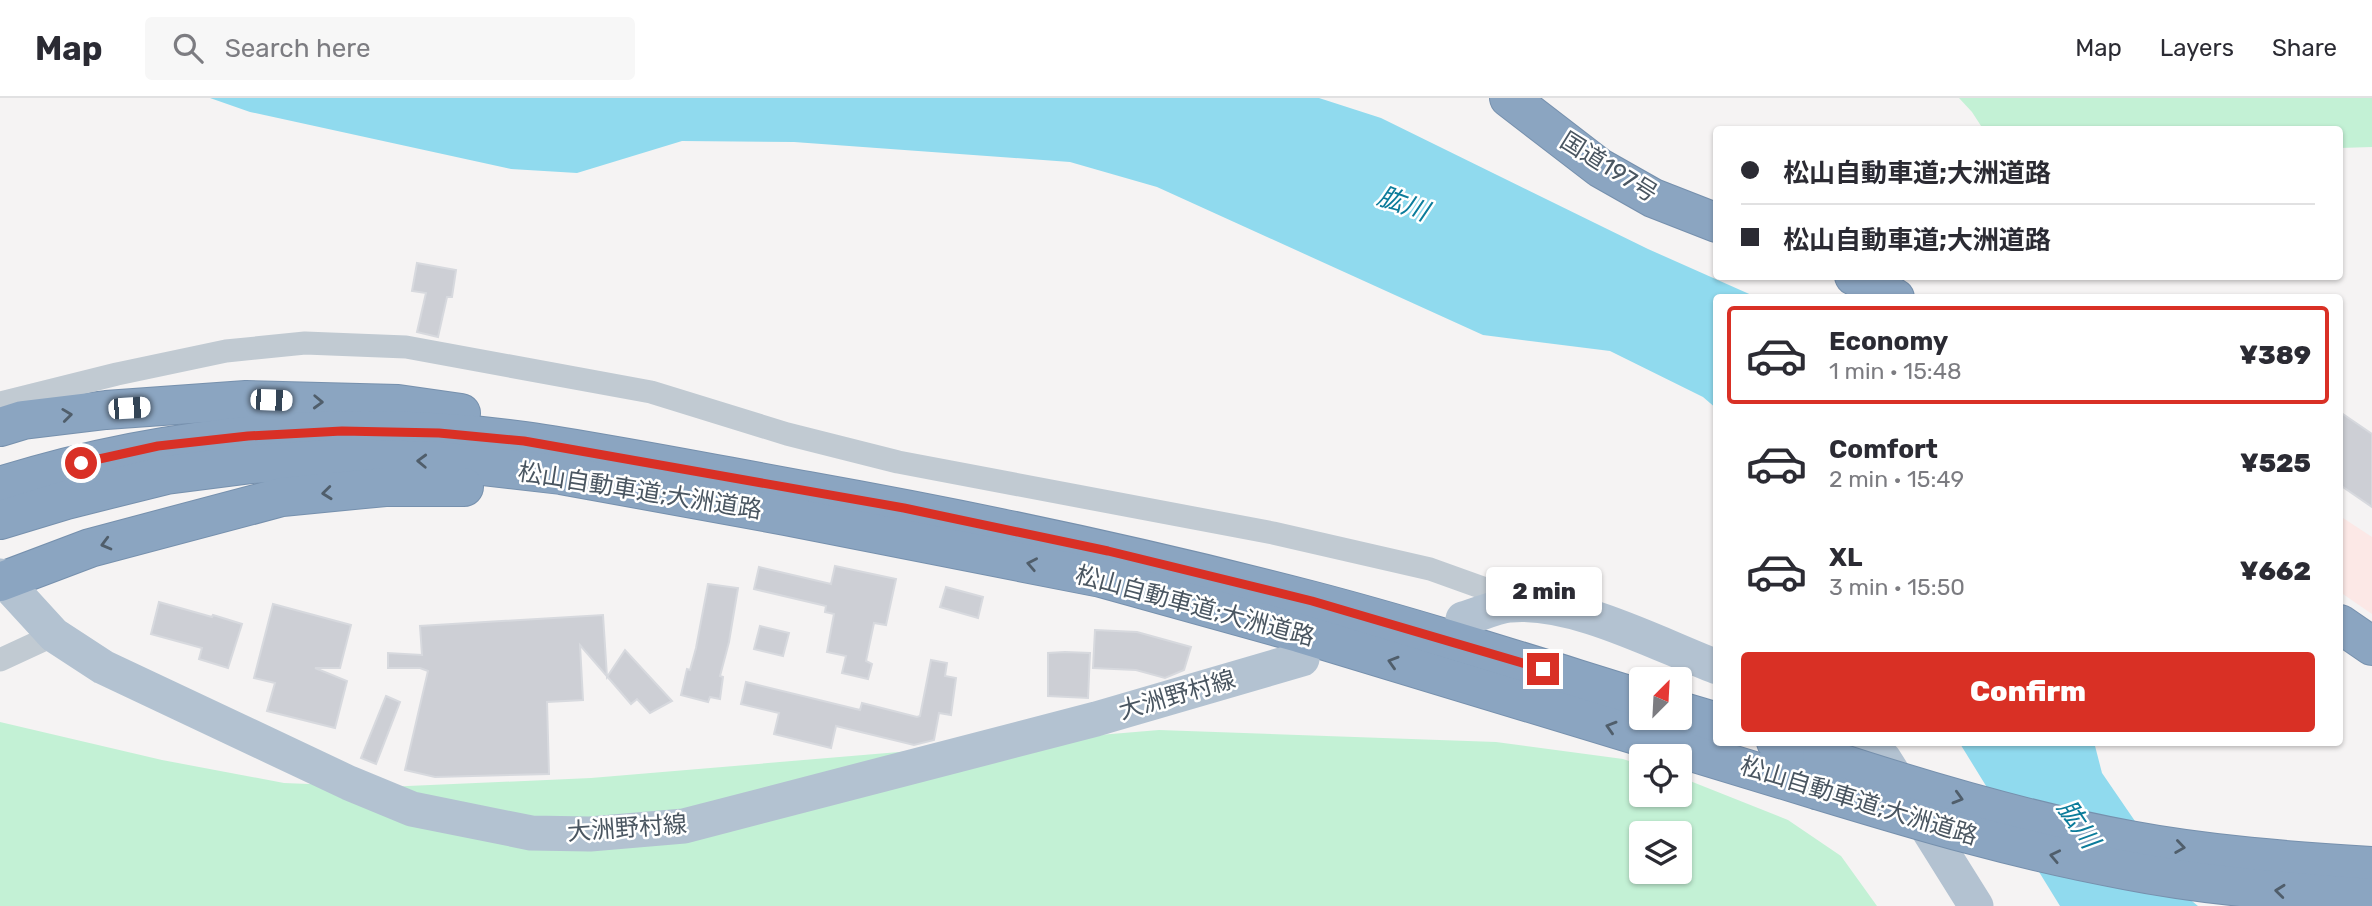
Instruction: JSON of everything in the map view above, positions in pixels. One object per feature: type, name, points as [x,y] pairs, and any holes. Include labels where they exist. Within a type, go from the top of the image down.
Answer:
[{"type":"highway","name":"国道197号","points":[[1509,98],[1600,168],[1653,198],[1713,221]]},
{"type":"highway","points":[[1861,280],[1888,294]]},
{"type":"highway","points":[[0,427],[23,420],[106,410],[246,400],[398,404],[559,428],[657,449],[782,501]]},
{"type":"highway","name":"松山自動車道;大洲道路","points":[[0,486],[56,468],[158,446],[248,436],[342,431],[439,433],[524,441],[1115,582],[1713,745]]},
{"type":"highway","name":"松山自動車道;大洲道路","points":[[0,520],[166,475],[252,464],[344,458],[438,461],[782,501],[904,508],[1094,548],[1312,601],[1629,695]]},
{"type":"highway","points":[[1,579],[90,548],[282,497],[385,487],[492,487],[684,509],[782,501]]},
{"type":"highway","points":[[2343,626],[2372,646]]},
{"type":"highway","points":[[1692,715],[1713,721]]},
{"type":"highway","name":"松山自動車道;大洲道路","points":[[1717,746],[1820,774],[1967,801],[2129,840],[2290,861],[2372,866]]},
{"type":"highway","name":"松山自動車道;大洲道路","points":[[1782,746],[1820,774],[1962,833],[2126,871],[2234,886],[2372,898]]},
{"type":"main road","name":"大洲野村線","points":[[1,579],[54,635],[103,667],[349,783],[412,809],[531,832],[590,834],[684,826],[1096,719],[1302,659]]},
{"type":"main road","points":[[1463,619],[1508,606],[1546,605],[1590,617],[1713,665]]},
{"type":"main road","points":[[1870,746],[1884,759],[1976,906]]},
{"type":"street","points":[[0,403],[226,351],[305,343],[406,347],[652,392],[787,434],[898,462],[1273,533],[1430,569],[1483,588],[1508,606]]},
{"type":"street","points":[[0,660],[54,635]]},
{"type":"shaded area","points":[[2343,518],[2372,537],[2372,614],[2343,594]]},
{"type":"green space","points":[[1959,98],[2372,98],[2372,147],[2343,148],[2343,126],[1981,126]]},
{"type":"green space","points":[[0,722],[162,760],[284,783],[385,787],[591,778],[1159,730],[1496,742],[1629,761],[1629,807],[1692,807],[1692,782],[1788,820],[1841,856],[1877,906],[0,906]]},
{"type":"water","name":"肱川","points":[[210,98],[1319,98],[1381,118],[1648,249],[1749,294],[1713,294],[1713,406],[1703,397],[1610,351],[1483,335],[1157,187],[1070,162],[794,142],[682,141],[577,173],[511,169],[250,112]]},
{"type":"water","name":"肱川","points":[[1961,746],[2095,746],[2102,773],[2187,897],[2198,906],[2060,906]]},
{"type":"building","points":[[417,263],[456,270],[452,297],[447,297],[438,337],[417,332],[426,293],[412,291]]},
{"type":"building","points":[[2343,414],[2372,434],[2372,507],[2343,487]]},
{"type":"building","points":[[835,566],[896,579],[886,625],[874,623],[866,661],[872,664],[868,679],[842,673],[846,656],[827,652],[834,614],[825,612],[826,606],[754,589],[759,567],[831,584]]},
{"type":"building","points":[[708,584],[738,588],[720,676],[723,677],[720,699],[710,697],[708,702],[681,695],[687,669],[690,670],[696,648]]},
{"type":"building","points":[[946,587],[983,597],[978,618],[940,607]]},
{"type":"building","points":[[159,602],[242,624],[228,668],[199,659],[202,648],[151,634]]},
{"type":"building","points":[[273,604],[351,625],[340,668],[315,668],[347,681],[335,728],[267,711],[275,683],[254,678]]},
{"type":"building","points":[[603,615],[607,676],[580,645],[583,700],[547,702],[549,774],[435,777],[405,770],[428,671],[420,668],[388,668],[388,653],[422,655],[420,626]]},
{"type":"building","points":[[760,626],[789,633],[783,656],[754,649]]},
{"type":"building","points":[[1095,630],[1137,632],[1191,647],[1184,670],[1165,678],[1136,670],[1093,668]]},
{"type":"building","points":[[625,650],[672,701],[650,713],[637,699],[631,704],[607,677]]},
{"type":"building","points":[[1048,653],[1090,653],[1088,698],[1048,696]]},
{"type":"building","points":[[931,660],[947,663],[945,676],[956,678],[951,715],[939,713],[934,740],[914,745],[836,726],[831,748],[774,734],[779,713],[741,704],[746,682],[860,710],[862,703],[917,717],[920,716]]},
{"type":"building","points":[[386,696],[400,702],[376,764],[361,758]]},
{"type":"route","points":[[81,463],[158,446],[248,436],[342,431],[439,433],[524,441],[904,508],[1108,551],[1312,601],[1543,669]]}]
